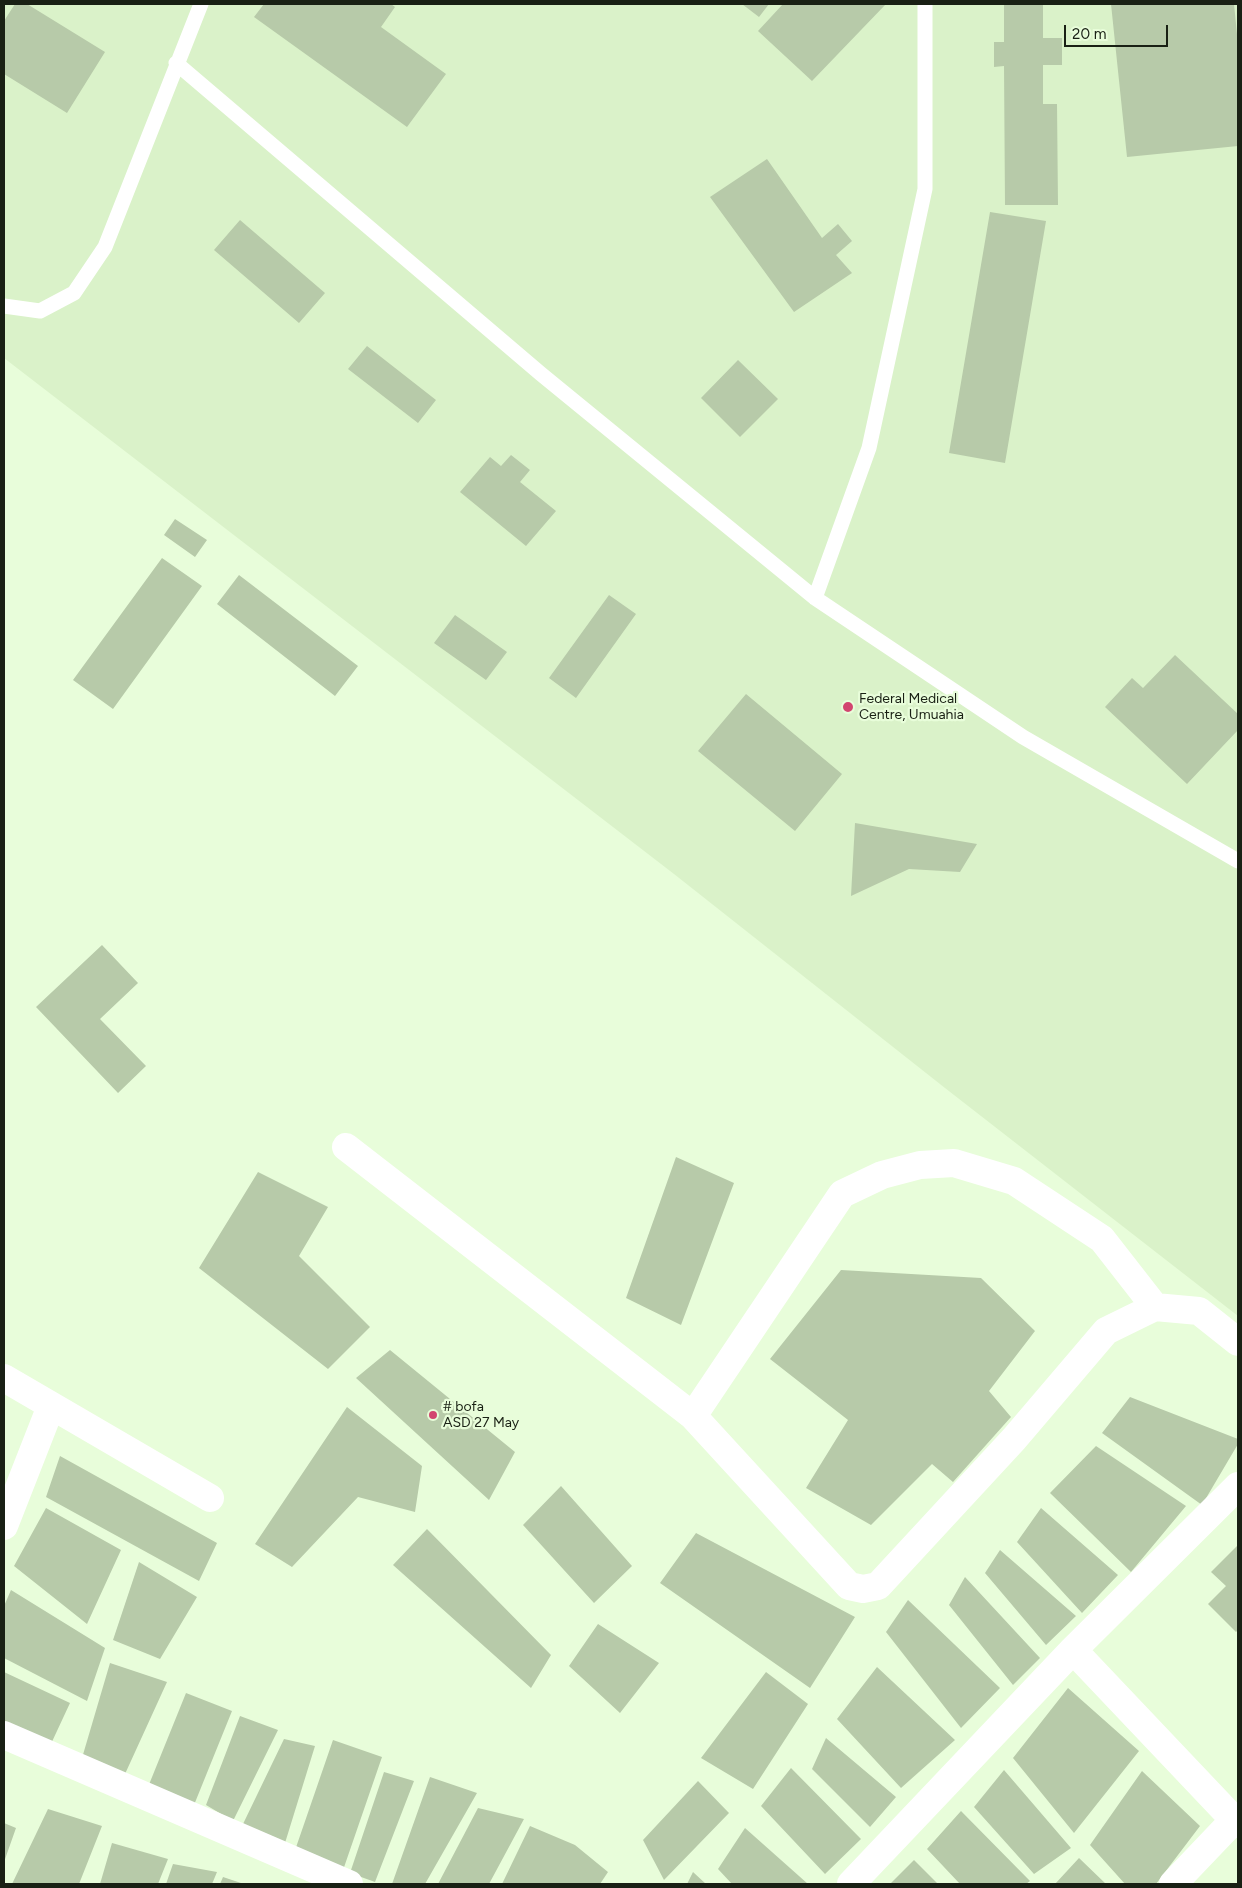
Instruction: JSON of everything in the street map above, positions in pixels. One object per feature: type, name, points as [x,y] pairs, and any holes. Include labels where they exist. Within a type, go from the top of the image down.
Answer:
[{"type":"street","points":[[346,1146],[693,1416],[849,1586],[863,1589],[878,1586],[1014,1439],[1106,1331],[1155,1307],[1199,1311],[1238,1342]]},
{"type":"street","points":[[693,1416],[842,1194],[882,1175],[920,1165],[954,1163],[1014,1181],[1102,1239],[1155,1307]]},
{"type":"street","points":[[4,1378],[210,1498]]},
{"type":"street","points":[[4,1526],[51,1406]]},
{"type":"street","points":[[851,1884],[1073,1650],[1238,1486]]},
{"type":"street","points":[[1073,1650],[1236,1822],[1173,1884]]},
{"type":"street","points":[[4,1735],[349,1884]]},
{"type":"lane","points":[[4,306],[40,311],[74,293],[105,247],[176,63],[201,4]]},
{"type":"lane","points":[[815,598],[870,448],[925,189],[924,4]]},
{"type":"lane","points":[[176,63],[541,374],[815,598],[1023,737],[1238,861]]},
{"type":"shaded area","name":"Federal Medical Centre, Umuahia","points":[[4,4],[1238,4],[1238,1316],[674,874],[4,358]]},
{"type":"building","points":[[15,4],[27,4],[105,52],[67,113],[4,74],[4,21]]},
{"type":"building","points":[[264,4],[391,4],[395,7],[381,27],[446,74],[407,127],[254,17]]},
{"type":"building","points":[[742,4],[769,4],[759,17]]},
{"type":"building","points":[[783,4],[886,4],[812,81],[758,31]]},
{"type":"building","points":[[1004,4],[1043,4],[1043,38],[1062,38],[1062,65],[1043,65],[1043,104],[1057,104],[1058,205],[1005,205],[1004,66],[994,67],[994,42],[1004,42]]},
{"type":"building","points":[[1111,4],[1234,4],[1238,44],[1238,146],[1127,157]]},
{"type":"building","points":[[767,159],[822,238],[838,224],[852,241],[836,255],[852,273],[794,312],[710,197]]},
{"type":"building","points":[[990,212],[1046,221],[1005,463],[949,453]]},
{"type":"building","points":[[240,220],[325,293],[299,323],[214,250]]},
{"type":"building","points":[[367,346],[436,400],[418,423],[348,369]]},
{"type":"building","points":[[738,360],[778,399],[740,437],[701,398]]},
{"type":"building","points":[[511,455],[530,470],[520,482],[556,511],[526,546],[460,492],[490,457],[501,466]]},
{"type":"building","points":[[175,519],[207,540],[195,557],[164,535]]},
{"type":"building","points":[[162,558],[202,586],[113,709],[73,680]]},
{"type":"building","points":[[239,575],[358,666],[335,696],[217,604]]},
{"type":"building","points":[[609,595],[636,614],[576,698],[549,678]]},
{"type":"building","points":[[455,615],[507,652],[486,680],[434,643]]},
{"type":"building","points":[[1175,655],[1238,714],[1238,730],[1187,784],[1105,707],[1132,678],[1143,688]]},
{"type":"building","points":[[746,694],[842,774],[795,831],[698,751]]},
{"type":"building","points":[[855,823],[977,844],[960,872],[909,869],[851,896]]},
{"type":"building","points":[[102,945],[138,983],[100,1019],[146,1066],[118,1093],[36,1007]]},
{"type":"building","points":[[676,1157],[734,1183],[681,1325],[626,1298]]},
{"type":"building","points":[[258,1172],[328,1207],[299,1256],[370,1327],[328,1369],[199,1268]]},
{"type":"building","points":[[841,1270],[981,1278],[1035,1331],[989,1391],[1011,1417],[953,1482],[932,1464],[871,1525],[806,1488],[848,1420],[770,1359]]},
{"type":"building","name":"# bofa ASD 27 May","points":[[390,1350],[515,1452],[489,1500],[356,1378]]},
{"type":"building","points":[[1130,1397],[1238,1439],[1238,1444],[1202,1505],[1102,1433]]},
{"type":"building","points":[[347,1407],[422,1466],[415,1512],[358,1497],[292,1567],[255,1544]]},
{"type":"building","points":[[1096,1446],[1186,1506],[1131,1572],[1050,1493]]},
{"type":"building","points":[[60,1456],[217,1543],[199,1581],[46,1497]]},
{"type":"building","points":[[561,1486],[632,1566],[594,1603],[523,1525]]},
{"type":"building","points":[[46,1508],[121,1550],[87,1624],[14,1566]]},
{"type":"building","points":[[1041,1508],[1118,1575],[1082,1613],[1017,1542]]},
{"type":"building","points":[[427,1529],[551,1655],[531,1688],[393,1565]]},
{"type":"building","points":[[696,1533],[855,1617],[810,1688],[660,1583]]},
{"type":"building","points":[[1238,1545],[1238,1630],[1236,1632],[1208,1604],[1226,1586],[1211,1572]]},
{"type":"building","points":[[1000,1550],[1076,1616],[1046,1645],[985,1573]]},
{"type":"building","points":[[139,1562],[197,1597],[160,1659],[113,1640]]},
{"type":"building","points":[[965,1577],[1040,1658],[1013,1685],[949,1605]]},
{"type":"building","points":[[11,1590],[105,1648],[87,1701],[4,1658],[4,1606]]},
{"type":"building","points":[[908,1600],[1000,1688],[961,1728],[886,1632]]},
{"type":"building","points":[[598,1624],[659,1663],[620,1713],[569,1666]]},
{"type":"building","points":[[110,1663],[167,1682],[125,1774],[82,1758]]},
{"type":"building","points":[[877,1667],[955,1740],[901,1788],[837,1719]]},
{"type":"building","points":[[4,1672],[70,1703],[50,1746],[4,1724]]},
{"type":"building","points":[[766,1672],[808,1704],[753,1789],[701,1758]]},
{"type":"building","points":[[1068,1688],[1139,1751],[1074,1833],[1013,1758]]},
{"type":"building","points":[[186,1693],[232,1711],[194,1805],[148,1787]]},
{"type":"building","points":[[240,1716],[278,1730],[233,1821],[206,1805]]},
{"type":"building","points":[[826,1738],[896,1797],[870,1827],[812,1769]]},
{"type":"building","points":[[284,1739],[315,1746],[285,1843],[243,1824]]},
{"type":"building","points":[[333,1740],[382,1757],[341,1876],[292,1859]]},
{"type":"building","points":[[791,1768],[861,1839],[825,1874],[761,1806]]},
{"type":"building","points":[[1004,1770],[1071,1848],[1034,1874],[974,1807]]},
{"type":"building","points":[[1142,1771],[1200,1826],[1156,1884],[1125,1884],[1090,1845]]},
{"type":"building","points":[[384,1772],[414,1781],[375,1882],[350,1873]]},
{"type":"building","points":[[430,1777],[477,1793],[425,1884],[392,1884]]},
{"type":"building","points":[[698,1781],[729,1813],[664,1880],[643,1840]]},
{"type":"building","points":[[478,1808],[524,1819],[489,1884],[438,1884]]},
{"type":"building","points":[[48,1809],[102,1826],[79,1884],[12,1884]]},
{"type":"building","points":[[961,1811],[1030,1881],[1026,1884],[960,1884],[927,1849]]},
{"type":"building","points":[[4,1823],[16,1828],[4,1862]]},
{"type":"building","points":[[530,1826],[575,1845],[608,1872],[600,1884],[502,1884]]},
{"type":"building","points":[[745,1828],[808,1884],[732,1884],[718,1869]]},
{"type":"building","points":[[112,1843],[168,1859],[158,1884],[100,1884]]},
{"type":"building","points":[[1079,1858],[1106,1884],[1055,1884]]},
{"type":"building","points":[[914,1860],[938,1884],[890,1884]]},
{"type":"building","points":[[173,1864],[217,1872],[212,1884],[166,1884]]},
{"type":"building","points":[[693,1872],[706,1884],[687,1884]]},
{"type":"building","points":[[223,1877],[244,1884],[220,1884]]},
{"type":"place","name":"Federal Medical Centre, Umuahia","points":[[848,707]]},
{"type":"place","name":"# bofa ASD 27 May","points":[[433,1415]]}]
